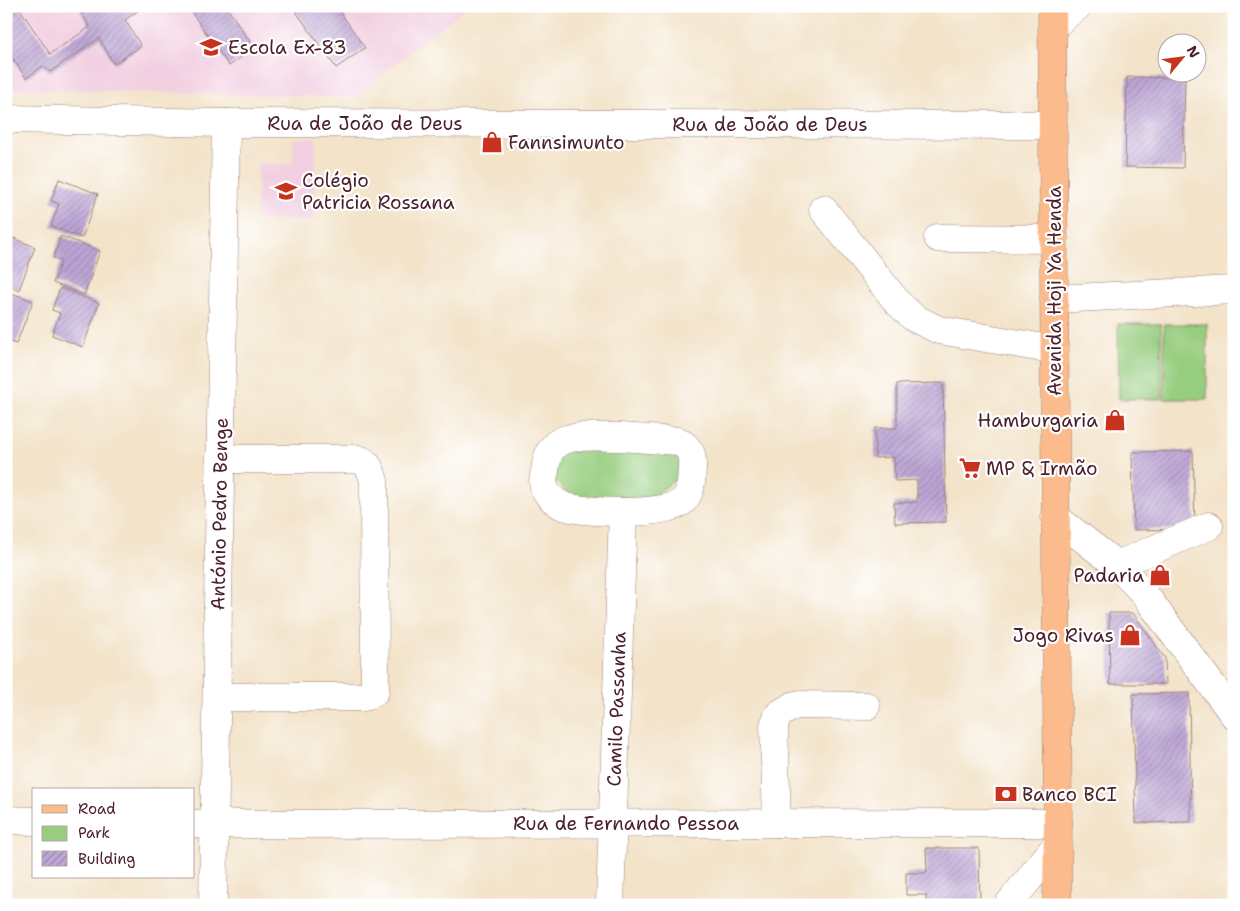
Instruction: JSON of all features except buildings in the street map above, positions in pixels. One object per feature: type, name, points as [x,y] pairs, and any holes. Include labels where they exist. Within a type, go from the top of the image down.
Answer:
[{"type":"main road","name":"Avenida Hoji Ya Henda","points":[[1052,16],[1057,905]]},
{"type":"street","points":[[1052,16],[1078,6]]},
{"type":"street","name":"Rua de João de Deus","points":[[6,119],[226,123],[1053,125]]},
{"type":"street","name":"António Pedro Benge","points":[[213,905],[204,825],[217,697],[226,123]]},
{"type":"street","points":[[823,209],[898,303],[914,318],[938,330],[1055,350]]},
{"type":"street","points":[[938,238],[1054,239]]},
{"type":"street","points":[[1054,299],[1234,290]]},
{"type":"street","points":[[620,436],[678,441],[686,446],[692,457],[690,491],[685,500],[678,505],[668,508],[623,512],[580,510],[562,505],[552,499],[546,492],[543,482],[548,453],[553,447],[567,439],[620,436]]},
{"type":"street","points":[[217,697],[364,697],[376,690],[374,481],[368,465],[358,459],[220,459]]},
{"type":"street","name":"Camilo Passanha","points":[[610,905],[623,512]]},
{"type":"street","points":[[1055,517],[1117,565],[1142,591],[1234,715]]},
{"type":"street","points":[[1117,565],[1209,526]]},
{"type":"street","points":[[777,823],[774,725],[779,714],[795,705],[866,706]]},
{"type":"street","points":[[6,820],[32,821]]},
{"type":"street","name":"Rua de Fernando Pessoa","points":[[204,825],[777,823],[1058,833]]},
{"type":"street","points":[[1008,905],[1058,833]]},
{"type":"shaded area","name":"Escola Ex-83","points":[[6,6],[467,6],[355,97],[6,89]]},
{"type":"shaded area","name":"Colégio Patricia Rossana","points":[[293,138],[316,138],[314,221],[256,219],[258,163],[293,164]]},
{"type":"green space","points":[[1118,324],[1161,324],[1162,399],[1119,399]]},
{"type":"green space","points":[[1164,324],[1207,324],[1207,399],[1164,399]]},
{"type":"green space","points":[[569,447],[678,452],[682,469],[675,480],[648,500],[576,501],[554,480],[556,461]]},
{"type":"place","name":"Escola Ex-83","points":[[211,47]]},
{"type":"place","name":"Fannsimunto","points":[[492,142]]},
{"type":"place","name":"Colégio Patricia Rossana","points":[[286,191]]},
{"type":"place","name":"Hamburgaria","points":[[1115,420]]},
{"type":"place","name":"MP & Irmão","points":[[970,468]]},
{"type":"place","name":"Padaria","points":[[1160,575]]},
{"type":"place","name":"Jogo Rivas","points":[[1130,635]]},
{"type":"place","name":"Banco BCI","points":[[1006,794]]}]
